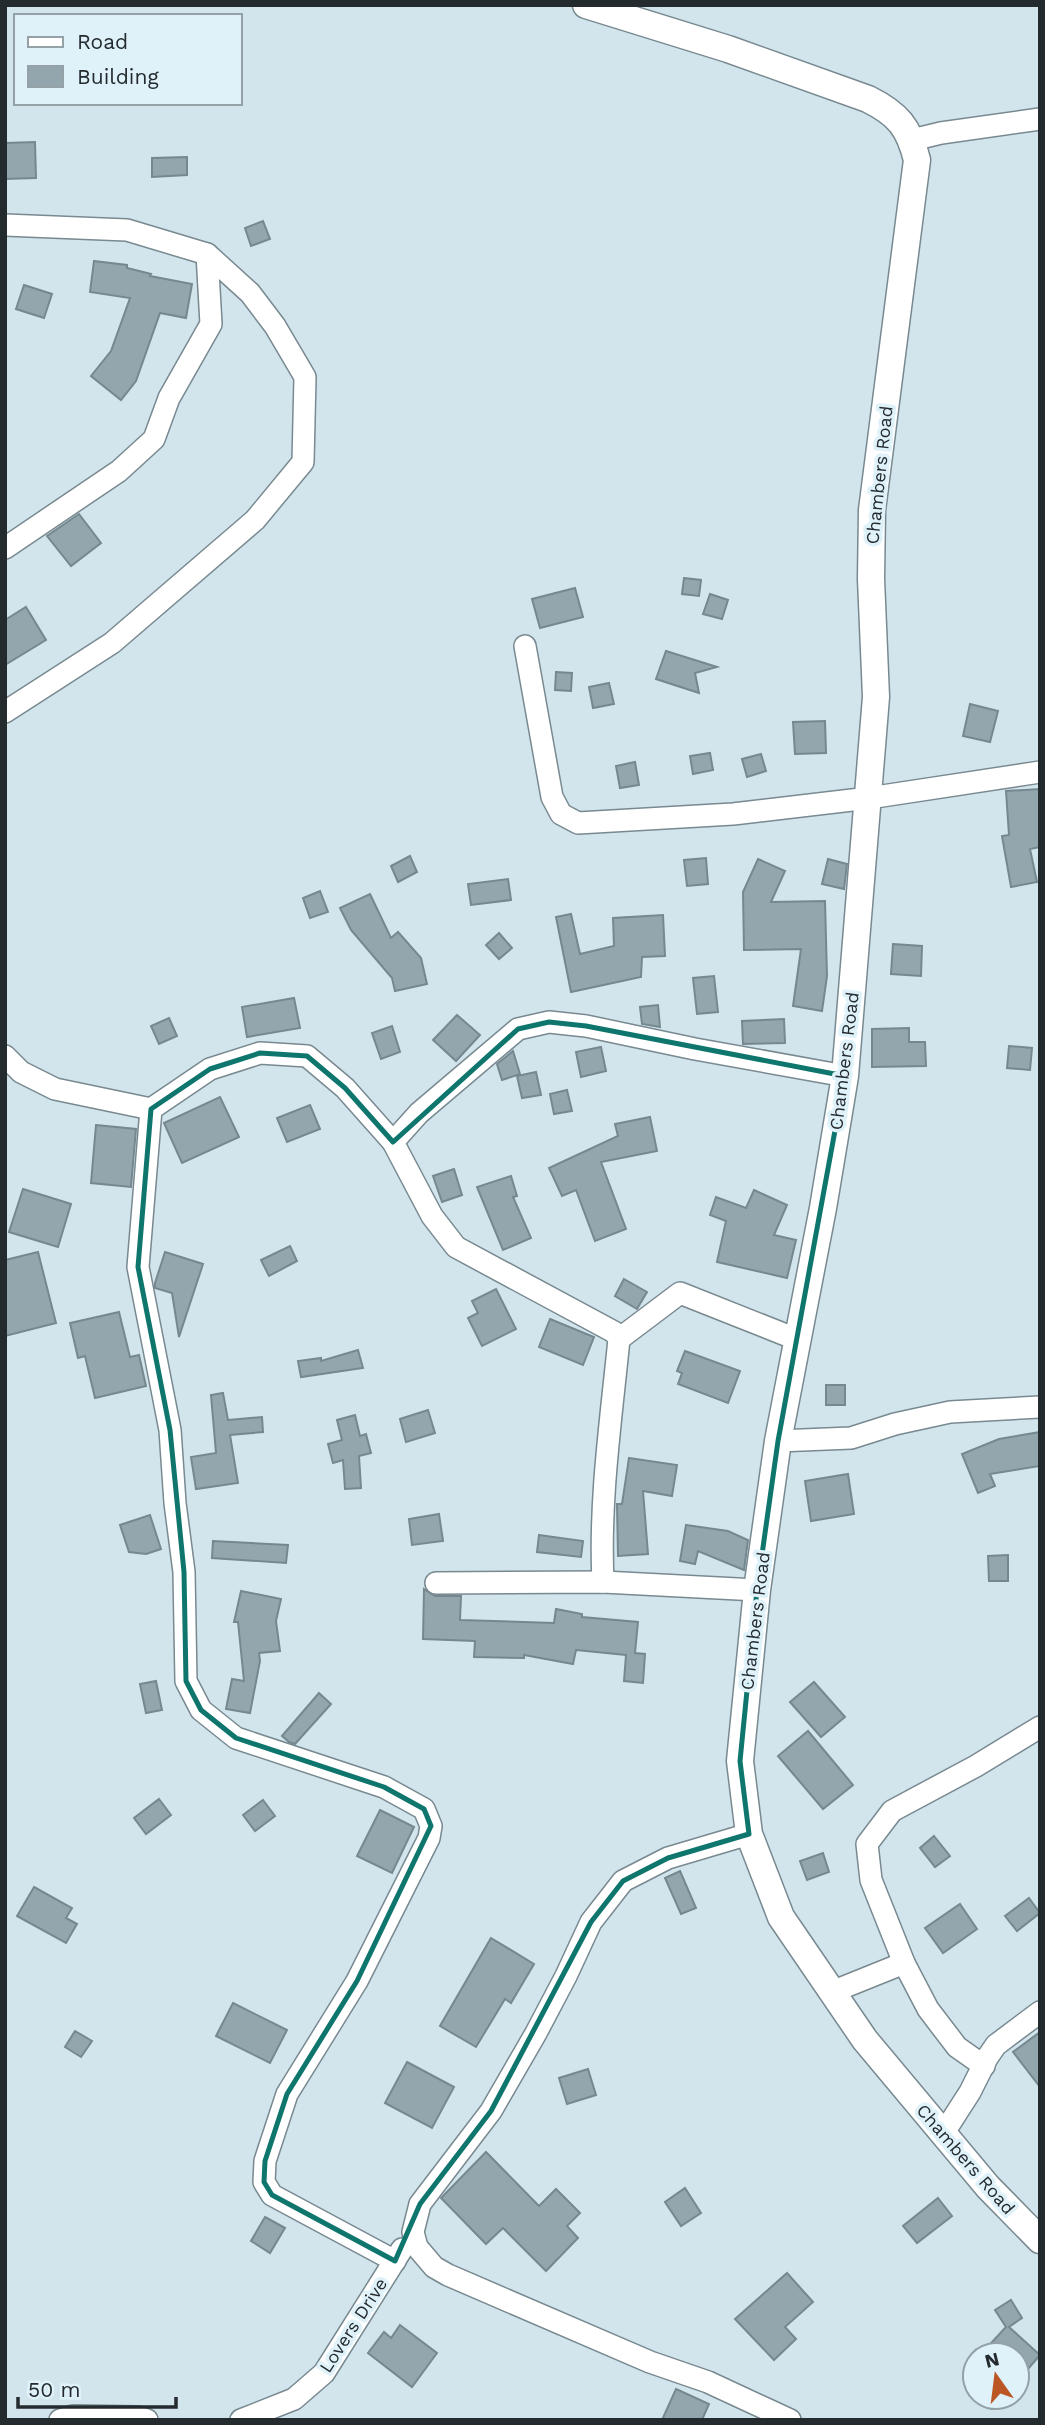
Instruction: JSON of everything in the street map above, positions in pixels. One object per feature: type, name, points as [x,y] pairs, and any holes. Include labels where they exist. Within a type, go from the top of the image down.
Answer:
[{"type":"street","name":"Chambers Road","points":[[586,5],[728,49],[868,99],[887,108],[902,122],[912,140],[917,160],[872,510],[871,579],[876,697],[845,1076],[823,1208],[778,1441],[757,1590],[740,1761],[749,1834],[781,1917],[865,2040],[988,2187],[1040,2240]]},
{"type":"street","points":[[912,140],[941,133],[1040,119]]},
{"type":"street","points":[[5,225],[127,230],[207,254],[250,293],[275,326],[305,377],[303,462],[255,520],[112,643],[5,712]]},
{"type":"street","points":[[5,548],[119,471],[154,439],[169,398],[211,324],[207,254]]},
{"type":"street","points":[[525,646],[552,797],[561,814],[569,820],[588,823],[733,814],[869,798],[1040,772]]},
{"type":"street","points":[[393,1142],[419,1113],[518,1029],[549,1022],[586,1026],[845,1076]]},
{"type":"street","points":[[5,1056],[21,1072],[55,1089],[151,1109],[210,1069],[260,1053],[307,1056],[345,1088],[393,1142],[432,1216],[456,1247],[614,1332],[619,1339],[601,1532],[603,1582]]},
{"type":"street","points":[[151,1109],[138,1267],[170,1430],[184,1572],[186,1681],[201,1710],[236,1738],[384,1787],[424,1808],[430,1825],[429,1838],[357,1981],[287,2094],[265,2161],[264,2182],[272,2195],[395,2261]]},
{"type":"street","points":[[619,1339],[680,1293],[796,1339]]},
{"type":"street","points":[[778,1441],[851,1438],[895,1424],[950,1412],[1040,1407]]},
{"type":"street","points":[[436,1583],[603,1582],[757,1590]]},
{"type":"street","points":[[984,2066],[957,2048],[928,2009],[904,1963],[871,1880],[867,1844],[892,1811],[976,1766],[1040,1727]]},
{"type":"street","name":"Lovers Drive","points":[[241,2420],[294,2399],[324,2373],[412,2232],[420,2204],[491,2111],[536,2033],[592,1922],[623,1881],[668,1858],[749,1834]]},
{"type":"street","points":[[832,1992],[904,1963]]},
{"type":"street","points":[[943,2134],[996,2045],[1040,2012]]},
{"type":"street","points":[[412,2232],[423,2256],[448,2274],[650,2362],[708,2382],[790,2420]]},
{"type":"street","points":[[60,2420],[73,2416],[138,2417],[147,2420]]},
{"type":"highlighted area","points":[[549,1022],[586,1026],[845,1076],[778,1441],[757,1590],[740,1761],[749,1834],[668,1858],[623,1881],[591,1922],[491,2111],[420,2204],[395,2261],[272,2195],[264,2182],[265,2161],[287,2094],[357,1981],[431,1826],[424,1809],[384,1787],[236,1738],[201,1710],[186,1681],[184,1572],[170,1430],[138,1267],[151,1109],[210,1069],[260,1053],[307,1056],[345,1088],[393,1142],[518,1029]]},
{"type":"building","points":[[35,142],[36,178],[5,179],[5,143]]},
{"type":"building","points":[[187,157],[187,175],[152,177],[152,158]]},
{"type":"building","points":[[263,221],[270,239],[251,246],[245,228]]},
{"type":"building","points":[[94,261],[127,265],[127,268],[151,274],[150,276],[192,284],[186,318],[160,313],[136,381],[121,400],[91,376],[111,351],[130,298],[90,292]]},
{"type":"building","points":[[24,285],[52,294],[44,318],[16,309]]},
{"type":"building","points":[[79,514],[101,543],[71,566],[47,536]]},
{"type":"building","points":[[684,578],[701,580],[699,596],[682,594]]},
{"type":"building","points":[[575,588],[583,617],[540,628],[532,599]]},
{"type":"building","points":[[710,594],[728,600],[722,619],[703,614]]},
{"type":"building","points":[[26,607],[46,640],[5,665],[5,620]]},
{"type":"building","points":[[666,651],[717,667],[695,673],[699,693],[656,679]]},
{"type":"building","points":[[556,672],[572,673],[571,691],[555,690]]},
{"type":"building","points":[[609,683],[614,704],[593,708],[589,687]]},
{"type":"building","points":[[970,704],[998,711],[990,742],[963,736]]},
{"type":"building","points":[[825,721],[826,753],[795,754],[793,722]]},
{"type":"building","points":[[710,753],[713,770],[693,774],[690,756]]},
{"type":"building","points":[[761,754],[766,771],[747,777],[742,759]]},
{"type":"building","points":[[635,762],[639,785],[620,788],[616,766]]},
{"type":"building","points":[[1040,789],[1040,847],[1030,849],[1037,882],[1011,887],[1002,836],[1009,835],[1006,791]]},
{"type":"building","points":[[410,856],[417,872],[398,882],[391,866]]},
{"type":"building","points":[[706,858],[708,884],[687,886],[684,860]]},
{"type":"building","points":[[758,859],[785,871],[771,902],[825,901],[827,976],[822,1011],[793,1006],[801,949],[744,950],[743,892]]},
{"type":"building","points":[[828,859],[847,864],[844,889],[822,884]]},
{"type":"building","points":[[508,879],[511,900],[471,905],[468,884]]},
{"type":"building","points":[[320,891],[328,912],[310,918],[303,898]]},
{"type":"building","points":[[370,894],[391,938],[398,932],[421,958],[427,984],[395,991],[392,978],[351,930],[340,908]]},
{"type":"building","points":[[571,914],[580,954],[614,946],[613,918],[663,915],[665,956],[642,957],[641,977],[571,992],[556,917]]},
{"type":"building","points":[[499,933],[512,948],[499,959],[486,945]]},
{"type":"building","points":[[893,944],[922,946],[921,976],[891,974]]},
{"type":"building","points":[[714,976],[718,1012],[697,1014],[693,978]]},
{"type":"building","points":[[294,998],[300,1028],[247,1037],[242,1007]]},
{"type":"building","points":[[658,1005],[660,1027],[642,1024],[640,1007]]},
{"type":"building","points":[[457,1015],[480,1035],[456,1061],[433,1040]]},
{"type":"building","points":[[169,1018],[177,1036],[159,1044],[151,1026]]},
{"type":"building","points":[[784,1019],[785,1043],[743,1044],[742,1021]]},
{"type":"building","points":[[392,1026],[400,1052],[381,1059],[372,1033]]},
{"type":"building","points":[[909,1028],[909,1042],[925,1042],[926,1066],[872,1067],[872,1029]]},
{"type":"building","points":[[1009,1046],[1032,1048],[1030,1070],[1007,1068]]},
{"type":"building","points":[[601,1047],[606,1071],[581,1077],[576,1052]]},
{"type":"building","points":[[513,1051],[520,1074],[502,1080],[497,1064]]},
{"type":"building","points":[[536,1072],[541,1095],[522,1098],[517,1076]]},
{"type":"building","points":[[567,1090],[572,1111],[554,1114],[550,1094]]},
{"type":"building","points":[[220,1097],[239,1137],[182,1163],[164,1123]]},
{"type":"building","points":[[310,1105],[320,1129],[287,1142],[277,1118]]},
{"type":"building","points":[[650,1117],[657,1151],[601,1162],[626,1229],[595,1241],[576,1190],[562,1196],[549,1168],[618,1136],[615,1124]]},
{"type":"building","points":[[96,1125],[136,1129],[131,1187],[91,1183]]},
{"type":"building","points":[[454,1169],[462,1195],[442,1202],[433,1176]]},
{"type":"building","points":[[511,1176],[517,1196],[513,1197],[531,1238],[503,1250],[477,1187]]},
{"type":"building","points":[[23,1189],[71,1204],[58,1247],[9,1232]]},
{"type":"building","points":[[754,1190],[787,1205],[774,1235],[796,1240],[787,1278],[717,1262],[726,1221],[710,1215],[716,1197],[746,1208]]},
{"type":"building","points":[[290,1246],[297,1261],[269,1276],[261,1260]]},
{"type":"building","points":[[38,1252],[56,1323],[5,1336],[5,1260]]},
{"type":"building","points":[[165,1252],[203,1264],[179,1337],[172,1293],[155,1288]]},
{"type":"building","points":[[624,1279],[647,1292],[637,1309],[615,1296]]},
{"type":"building","points":[[496,1289],[516,1329],[482,1346],[468,1318],[478,1313],[472,1301]]},
{"type":"building","points":[[119,1312],[130,1357],[139,1355],[146,1386],[95,1398],[85,1356],[78,1358],[70,1323]]},
{"type":"building","points":[[550,1319],[594,1337],[583,1365],[539,1347]]},
{"type":"building","points":[[358,1350],[363,1368],[301,1377],[298,1361],[321,1358],[321,1361]]},
{"type":"building","points":[[685,1351],[740,1371],[728,1403],[678,1384],[682,1373],[677,1371]]},
{"type":"building","points":[[826,1385],[845,1385],[845,1405],[826,1405]]},
{"type":"building","points":[[223,1393],[228,1420],[262,1417],[263,1432],[230,1435],[238,1483],[196,1489],[191,1457],[216,1453],[211,1395]]},
{"type":"building","points":[[428,1410],[435,1433],[406,1442],[400,1419]]},
{"type":"building","points":[[355,1415],[360,1436],[366,1434],[371,1453],[359,1456],[361,1488],[345,1489],[343,1460],[333,1463],[328,1444],[342,1440],[337,1420]]},
{"type":"building","points":[[1040,1432],[1040,1466],[990,1474],[995,1486],[978,1493],[962,1454],[999,1439]]},
{"type":"building","points":[[629,1458],[677,1465],[672,1496],[643,1491],[648,1554],[618,1556],[617,1504],[622,1504]]},
{"type":"building","points":[[848,1474],[854,1514],[811,1521],[805,1481]]},
{"type":"building","points":[[439,1514],[443,1541],[412,1545],[409,1519]]},
{"type":"building","points":[[150,1515],[161,1549],[146,1554],[129,1552],[120,1525]]},
{"type":"building","points":[[686,1525],[728,1531],[748,1540],[744,1570],[698,1551],[695,1564],[680,1561]]},
{"type":"building","points":[[539,1535],[583,1541],[581,1557],[537,1552]]},
{"type":"building","points":[[213,1541],[288,1545],[286,1563],[212,1558]]},
{"type":"building","points":[[1008,1555],[1008,1581],[989,1581],[988,1556]]},
{"type":"building","points":[[424,1589],[435,1596],[461,1596],[460,1620],[554,1623],[556,1609],[582,1614],[582,1617],[638,1622],[635,1653],[645,1654],[643,1683],[624,1681],[626,1655],[576,1650],[573,1664],[524,1655],[524,1658],[474,1657],[475,1641],[423,1639]]},
{"type":"building","points":[[241,1591],[281,1599],[276,1621],[280,1651],[259,1653],[260,1661],[250,1713],[226,1709],[232,1679],[244,1681],[238,1622],[234,1622]]},
{"type":"building","points":[[156,1681],[162,1710],[146,1713],[140,1684]]},
{"type":"building","points":[[814,1682],[845,1717],[821,1737],[790,1702]]},
{"type":"building","points":[[319,1693],[331,1704],[295,1744],[289,1742],[282,1736]]},
{"type":"building","points":[[808,1731],[853,1785],[823,1809],[778,1756]]},
{"type":"building","points":[[159,1799],[171,1815],[146,1834],[134,1818]]},
{"type":"building","points":[[263,1800],[275,1816],[255,1831],[243,1815]]},
{"type":"building","points":[[380,1810],[414,1827],[392,1873],[357,1856]]},
{"type":"building","points":[[934,1836],[950,1856],[935,1867],[920,1848]]},
{"type":"building","points":[[823,1853],[829,1872],[807,1880],[800,1861]]},
{"type":"building","points":[[680,1871],[696,1908],[681,1914],[665,1878]]},
{"type":"building","points":[[34,1887],[72,1908],[66,1918],[77,1924],[66,1943],[17,1916]]},
{"type":"building","points":[[1029,1898],[1040,1913],[1017,1931],[1005,1916]]},
{"type":"building","points":[[960,1904],[977,1929],[943,1953],[925,1928]]},
{"type":"building","points":[[491,1938],[534,1964],[511,2003],[505,1999],[476,2047],[440,2026]]},
{"type":"building","points":[[233,2003],[287,2030],[270,2063],[216,2036]]},
{"type":"building","points":[[75,2031],[92,2041],[81,2057],[65,2047]]},
{"type":"building","points":[[1040,2032],[1040,2087],[1013,2052]]},
{"type":"building","points":[[407,2062],[454,2087],[432,2128],[385,2103]]},
{"type":"building","points":[[588,2069],[596,2095],[567,2104],[559,2078]]},
{"type":"building","points":[[486,2152],[539,2206],[556,2189],[580,2213],[567,2226],[578,2238],[546,2271],[503,2228],[486,2244],[441,2198]]},
{"type":"building","points":[[685,2188],[701,2213],[681,2226],[665,2202]]},
{"type":"building","points":[[938,2198],[952,2216],[917,2243],[903,2226]]},
{"type":"building","points":[[265,2217],[285,2228],[270,2253],[251,2241]]},
{"type":"building","points":[[787,2273],[813,2302],[785,2327],[796,2339],[774,2360],[735,2319]]},
{"type":"building","points":[[1011,2300],[1022,2318],[1009,2327],[1024,2341],[993,2341],[1006,2327],[995,2310]]},
{"type":"building","points":[[400,2325],[437,2353],[412,2387],[368,2353],[384,2332],[391,2338]]},
{"type":"building","points":[[1031,2347],[1040,2355],[1031,2366]]},
{"type":"building","points":[[676,2389],[709,2404],[702,2420],[662,2420]]}]
